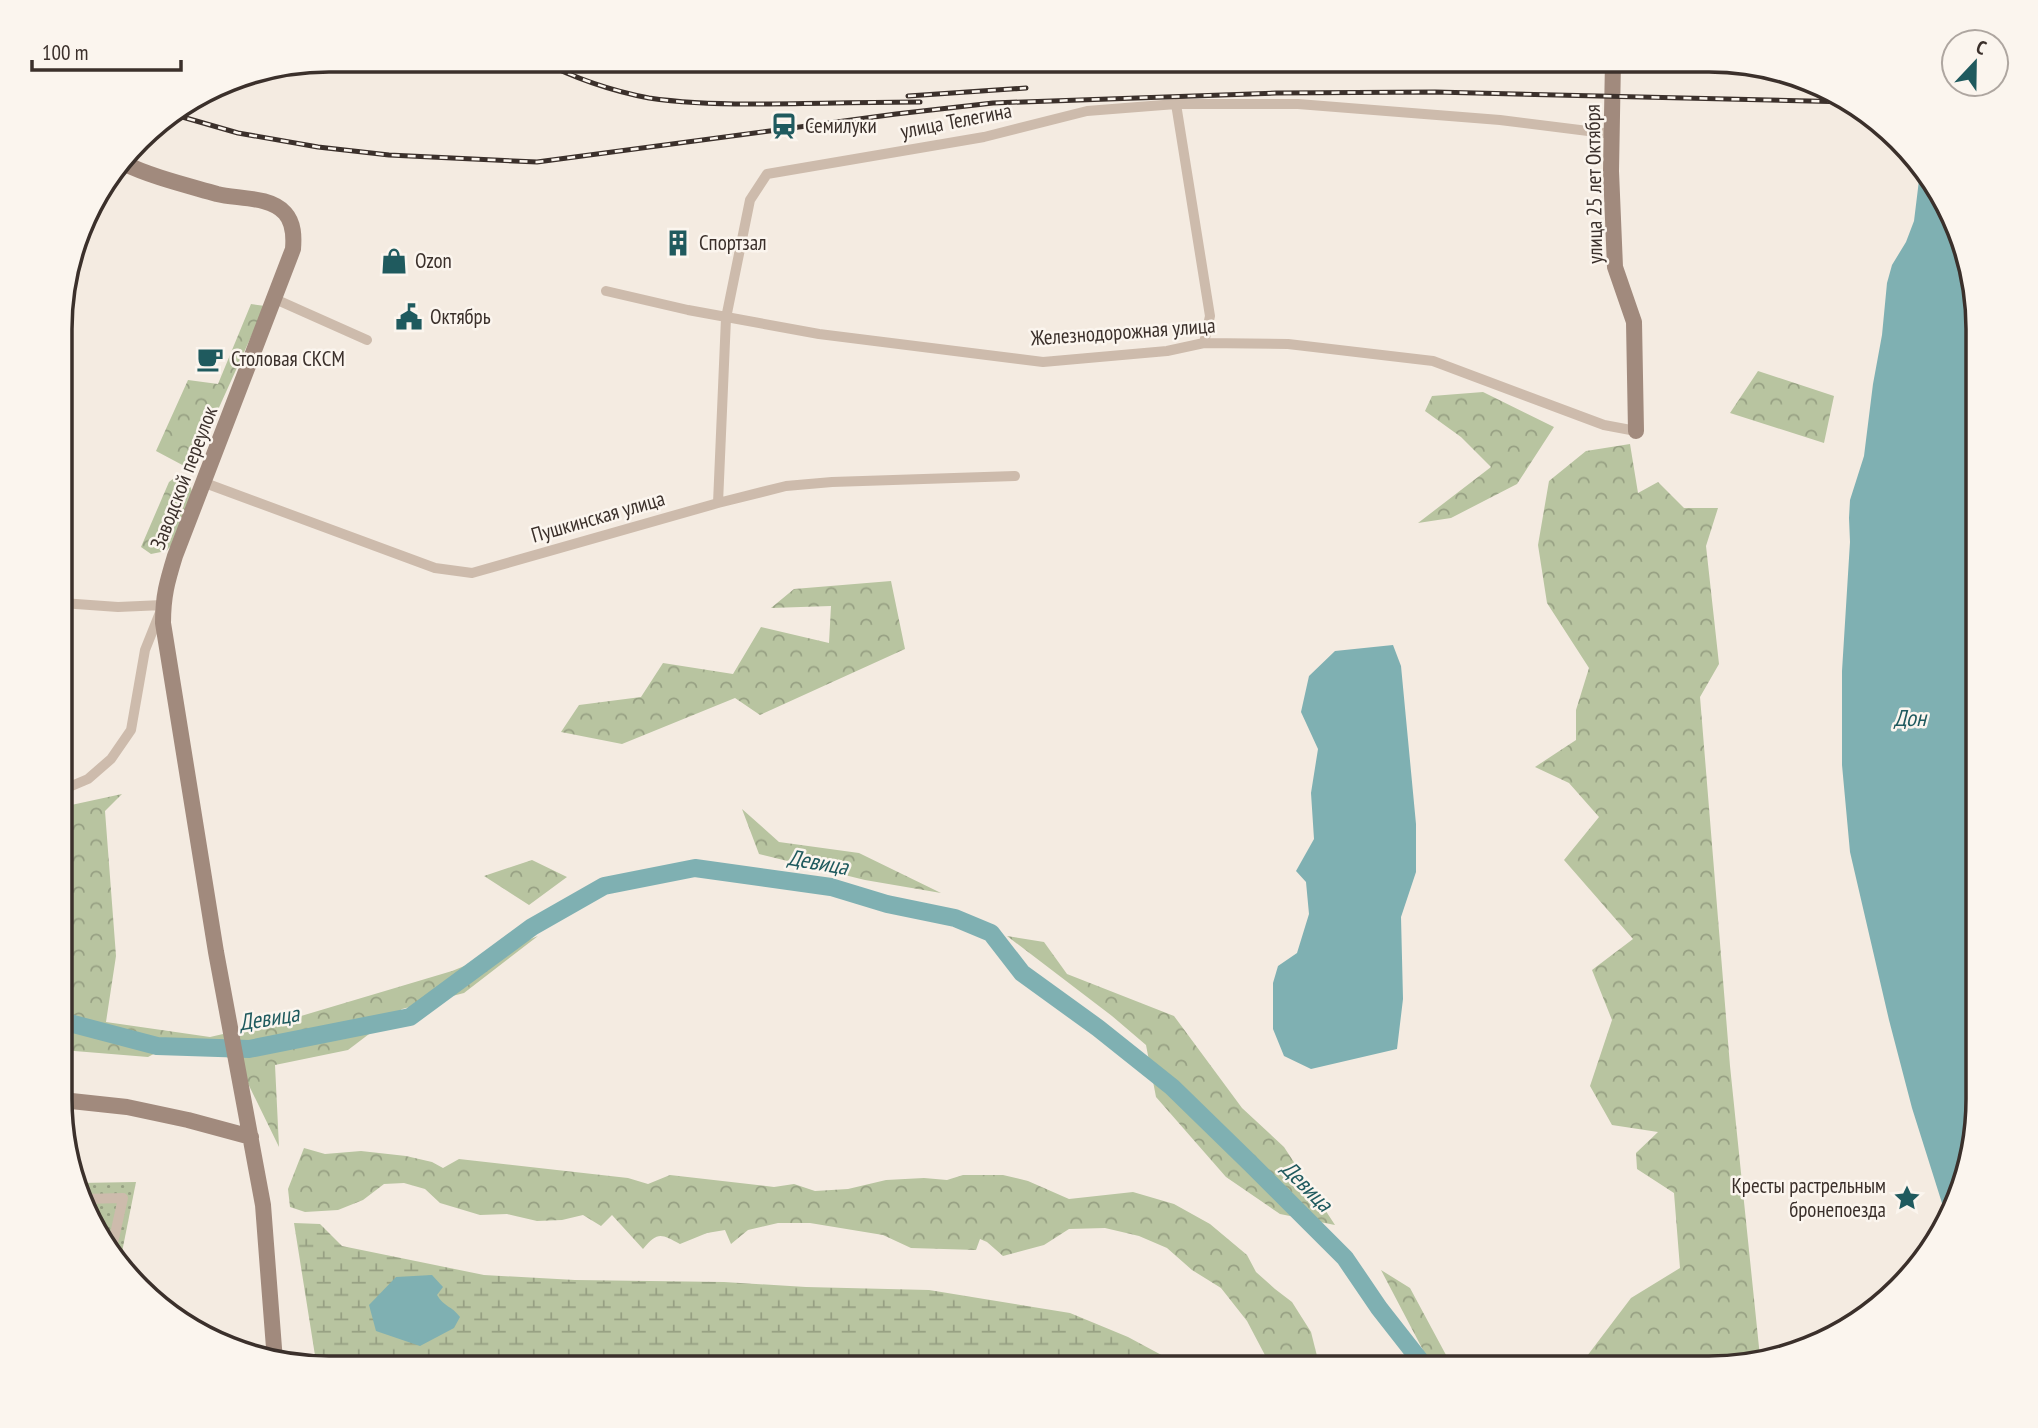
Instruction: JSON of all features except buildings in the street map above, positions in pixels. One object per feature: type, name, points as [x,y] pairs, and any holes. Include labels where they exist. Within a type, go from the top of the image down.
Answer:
[{"type":"street","name":"улица 25 лет Октября","points":[[1614,72],[1611,171],[1615,267],[1634,322],[1636,431]]},
{"type":"street","name":"улица Телегина","points":[[718,503],[726,318],[750,200],[767,174],[984,137],[1087,111],[1176,104],[1298,104],[1500,120],[1612,134]]},
{"type":"street","points":[[1176,104],[1210,316],[1204,343]]},
{"type":"street","name":"Заводской переулок","points":[[130,166],[220,195],[268,203],[284,212],[295,234],[293,249],[275,299],[175,556],[164,592],[163,605],[163,623],[216,951],[263,1205],[274,1350]]},
{"type":"street","name":"Железнодорожная улица","points":[[606,291],[726,318],[819,334],[1043,362],[1167,351],[1204,343],[1288,344],[1433,361],[1604,425],[1636,431]]},
{"type":"street","points":[[275,299],[367,340]]},
{"type":"street","name":"Пушкинская улица","points":[[205,483],[435,568],[472,573],[786,486],[832,482],[1015,477]]},
{"type":"street","points":[[72,604],[118,607],[163,605],[145,650],[131,730],[111,759],[88,779],[72,786]]},
{"type":"street","points":[[72,1101],[127,1107],[251,1137]]},
{"type":"street","points":[[91,1199],[123,1198],[114,1240]]},
{"type":"green space","points":[[251,304],[265,306],[212,423],[188,468],[156,451],[188,380],[218,384]]},
{"type":"green space","points":[[1758,371],[1834,396],[1824,443],[1730,413]]},
{"type":"green space","points":[[1483,392],[1554,427],[1517,484],[1451,518],[1418,523],[1491,467],[1461,437],[1425,411],[1432,396]]},
{"type":"green space","points":[[1630,444],[1638,493],[1658,482],[1684,508],[1718,508],[1706,546],[1719,664],[1700,697],[1730,1066],[1759,1351],[1743,1354],[1587,1356],[1631,1298],[1680,1268],[1674,1193],[1637,1169],[1636,1153],[1658,1132],[1612,1125],[1590,1086],[1612,1020],[1592,970],[1633,939],[1564,860],[1599,817],[1569,783],[1535,767],[1576,740],[1576,710],[1589,668],[1547,603],[1538,545],[1549,481],[1586,451]]},
{"type":"green space","points":[[178,475],[189,482],[193,495],[174,543],[166,551],[151,554],[141,547],[169,482]]},
{"type":"green space","points":[[891,581],[905,649],[760,715],[735,698],[622,744],[561,732],[579,705],[641,697],[663,663],[733,674],[761,627],[829,643],[831,606],[771,608],[794,589]]},
{"type":"green space","points":[[122,794],[105,811],[116,956],[106,1022],[210,1037],[301,1016],[452,971],[538,936],[464,993],[402,1009],[348,1050],[275,1065],[279,1147],[237,1061],[180,1040],[148,1057],[72,1051],[72,805]]},
{"type":"green space","points":[[742,809],[779,842],[859,853],[941,893],[865,880],[759,854]]},
{"type":"green space","points":[[532,860],[567,877],[529,905],[484,876]]},
{"type":"green space","points":[[1007,936],[1044,942],[1067,974],[1174,1016],[1242,1108],[1284,1147],[1335,1225],[1280,1214],[1226,1177],[1156,1097],[1146,1045]]},
{"type":"green space","points":[[304,1148],[325,1154],[361,1151],[406,1156],[432,1162],[443,1168],[459,1159],[628,1178],[648,1184],[670,1175],[774,1187],[794,1184],[815,1191],[848,1189],[886,1180],[947,1180],[963,1175],[1003,1175],[1028,1181],[1069,1199],[1133,1192],[1174,1204],[1210,1224],[1247,1255],[1256,1272],[1292,1302],[1311,1332],[1317,1356],[1265,1356],[1247,1321],[1221,1288],[1192,1270],[1167,1248],[1139,1236],[1105,1228],[1069,1229],[1044,1245],[1003,1256],[980,1239],[976,1250],[911,1248],[883,1235],[810,1223],[778,1223],[748,1230],[731,1244],[725,1230],[707,1233],[680,1244],[660,1236],[652,1239],[643,1249],[612,1215],[601,1226],[583,1215],[562,1220],[537,1221],[507,1214],[480,1215],[440,1203],[425,1189],[404,1183],[384,1184],[363,1200],[338,1210],[305,1212],[290,1207],[288,1189]]},
{"type":"green space","points":[[136,1182],[122,1252],[98,1213],[85,1183]]},
{"type":"green space","points":[[294,1223],[320,1224],[342,1246],[484,1275],[929,1290],[1070,1313],[1128,1337],[1163,1356],[329,1356],[315,1356]]},
{"type":"green space","points":[[1381,1270],[1410,1288],[1447,1356],[1419,1356],[1423,1350]]},
{"type":"water","name":"Дон","points":[[1919,180],[1940,215],[1953,246],[1966,312],[1966,1116],[1953,1182],[1943,1206],[1912,1108],[1850,852],[1842,765],[1842,671],[1850,500],[1864,456],[1887,283],[1892,265],[1906,242],[1914,221]]},
{"type":"water","points":[[1393,645],[1401,666],[1416,824],[1416,872],[1401,917],[1403,999],[1397,1049],[1311,1069],[1284,1056],[1273,1029],[1273,983],[1278,966],[1297,953],[1309,914],[1306,882],[1296,871],[1314,839],[1311,793],[1318,749],[1301,712],[1309,676],[1335,651]]},
{"type":"water","points":[[432,1275],[443,1287],[437,1295],[460,1317],[454,1328],[420,1346],[376,1331],[369,1305],[396,1277]]},
{"type":"waterway","name":"Девица","points":[[72,1024],[157,1046],[249,1049],[410,1017],[532,927],[604,886],[695,868],[831,887],[887,904],[955,918],[991,933],[1022,973],[1098,1028],[1172,1087],[1250,1163],[1345,1258],[1417,1356]]},
{"type":"railway","points":[[565,72],[607,87],[662,100],[737,104],[920,102]]},
{"type":"railway","points":[[908,96],[1026,88]]},
{"type":"railway","points":[[183,117],[238,133],[318,147],[389,155],[537,162],[993,103],[1276,93],[1435,92],[1830,102]]},
{"type":"place","name":"Семилуки","points":[[784,126]]},
{"type":"place","name":"Спортзал","points":[[678,243]]},
{"type":"place","name":"Ozon","points":[[394,261]]},
{"type":"place","name":"Октябрь","points":[[409,317]]},
{"type":"place","name":"Столовая СКСМ","points":[[210,359]]},
{"type":"place","name":"Кресты растрельным бронепоезда","points":[[1907,1198]]}]
